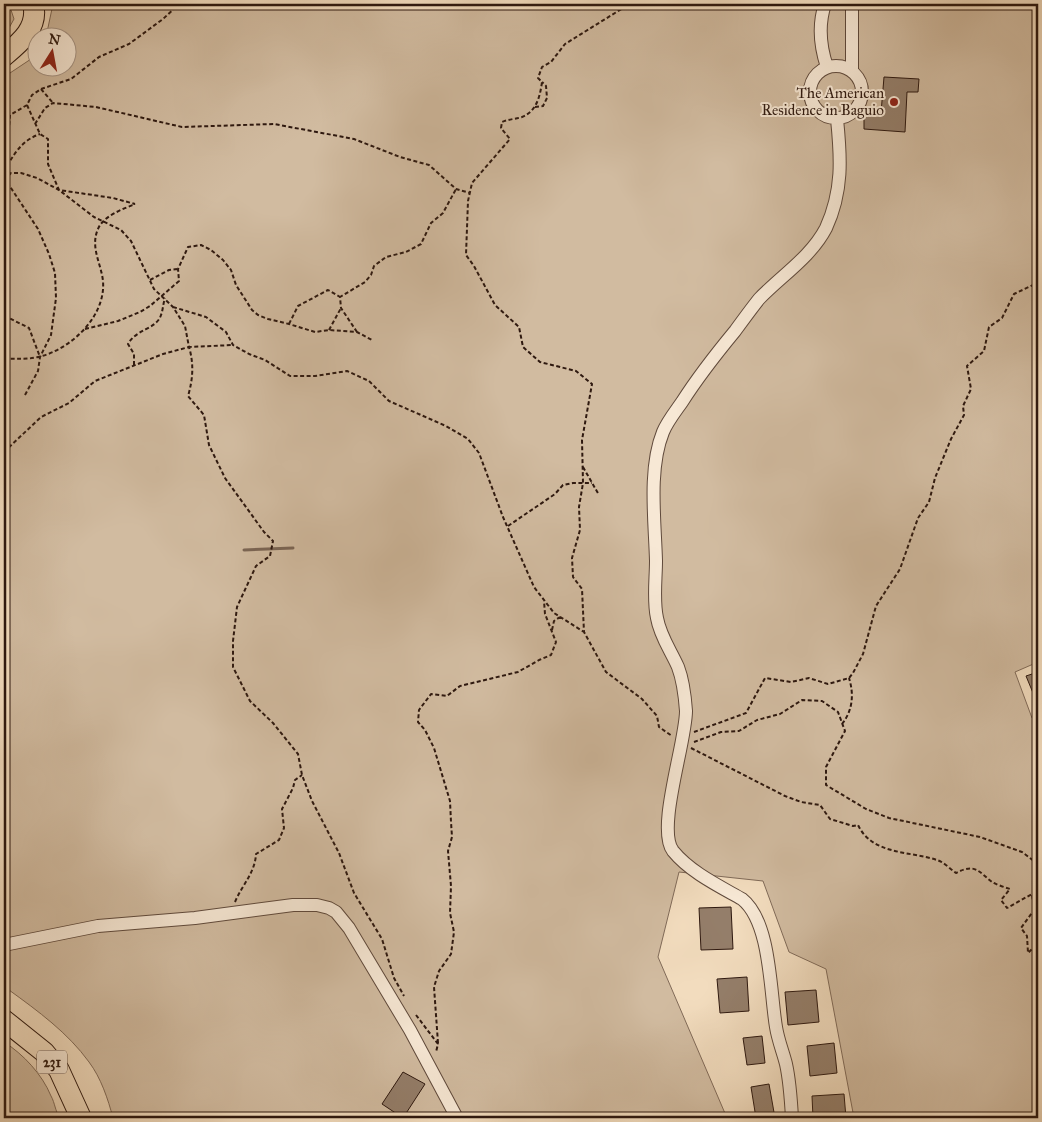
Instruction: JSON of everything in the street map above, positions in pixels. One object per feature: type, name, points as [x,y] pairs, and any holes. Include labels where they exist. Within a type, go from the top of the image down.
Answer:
[{"type":"main road","points":[[4,56],[32,27],[35,15],[33,4]]},
{"type":"main road","name":"231","points":[[4,1020],[44,1052],[59,1070],[81,1118]]},
{"type":"street","points":[[825,4],[820,25],[827,67]]},
{"type":"street","points":[[852,4],[852,71]]},
{"type":"street","points":[[827,67],[844,67],[852,71],[859,79],[862,90],[861,100],[856,110],[848,116],[837,119],[820,113],[813,106],[810,97],[813,79],[827,67]]},
{"type":"street","points":[[792,1118],[790,1084],[776,1029],[765,947],[758,920],[749,905],[689,866],[674,852],[669,842],[668,827],[686,714],[678,667],[663,640],[656,617],[653,492],[658,449],[663,431],[698,377],[760,299],[814,245],[826,228],[840,179],[837,119]]},
{"type":"street","points":[[4,945],[98,926],[195,918],[293,905],[317,905],[336,912],[349,928],[410,1030],[457,1118]]},
{"type":"path","points":[[4,190],[10,115],[27,105],[32,95],[41,89],[71,80],[99,57],[129,44],[163,19],[179,4]]},
{"type":"path","points":[[534,107],[542,106],[547,98],[546,86],[538,78],[542,67],[551,62],[565,44],[622,8],[625,4]]},
{"type":"path","points":[[542,83],[539,99],[530,112],[522,117],[511,118],[502,122],[501,128],[510,139],[472,183],[468,202],[466,254],[495,305],[519,327],[524,347],[540,362],[576,371],[592,384],[582,440],[582,484],[579,507],[580,530],[572,558],[572,577],[582,589],[584,632],[606,672],[642,700],[657,716],[659,727],[682,742],[764,786],[801,802],[820,805],[830,819],[853,826],[858,825],[862,834],[877,845],[915,856],[938,860],[956,873],[965,868],[978,869],[993,883],[1010,889],[1001,900],[1007,908],[1032,894],[1034,910],[1021,928],[1027,936],[1028,953],[1038,943]]},
{"type":"path","points":[[41,89],[54,103]]},
{"type":"path","points":[[35,124],[45,108],[54,103],[96,107],[182,127],[274,124],[354,139],[400,157],[429,165],[456,189],[470,193]]},
{"type":"path","points":[[27,105],[40,134],[48,139],[48,164],[59,190]]},
{"type":"path","points":[[6,167],[20,145],[40,134]]},
{"type":"path","points":[[5,180],[11,174],[22,173],[37,178],[59,190],[94,217],[121,230],[131,241],[154,289],[174,307],[206,317],[226,332],[233,345]]},
{"type":"path","points":[[5,180],[38,229],[55,273],[56,298],[51,336],[40,357],[38,371],[25,395]]},
{"type":"path","points":[[340,297],[365,282],[374,266],[386,257],[406,252],[421,244],[431,223],[443,213],[456,189]]},
{"type":"path","points":[[4,358],[20,360],[40,357],[67,344],[85,329],[100,303],[103,283],[94,245],[97,229],[102,221],[122,209],[135,204],[113,198],[59,190]]},
{"type":"path","points":[[85,329],[134,315],[163,297],[179,281],[178,269],[188,247],[201,245],[211,250],[231,270],[236,285],[252,310],[258,315],[315,332],[329,330],[357,332],[372,340]]},
{"type":"path","points":[[4,254],[4,292]]},
{"type":"path","points":[[150,280],[169,270],[178,269]]},
{"type":"path","points":[[682,742],[692,733],[746,713],[765,678],[791,682],[809,678],[828,684],[849,678],[853,673],[863,654],[876,606],[900,568],[918,518],[929,502],[935,478],[947,446],[964,415],[963,406],[971,389],[967,366],[984,351],[989,327],[1002,318],[1014,294],[1033,285],[1038,270]]},
{"type":"path","points":[[289,324],[298,306],[314,297],[328,290],[340,297]]},
{"type":"path","points":[[134,366],[134,354],[128,344],[132,337],[152,326],[161,316],[163,297]]},
{"type":"path","points":[[340,297],[341,308],[357,332]]},
{"type":"path","points":[[174,307],[185,326],[193,360],[192,380],[188,396],[204,415],[209,446],[225,478],[259,526],[273,541],[270,556],[256,566],[237,607],[233,641],[233,667],[250,701],[272,723],[298,754],[302,775],[312,801],[339,853],[354,893],[382,939],[394,978],[406,999]]},
{"type":"path","points":[[329,330],[341,308]]},
{"type":"path","points":[[4,317],[29,328],[40,357]]},
{"type":"path","points":[[4,452],[41,417],[69,403],[95,382],[163,354],[189,347],[233,345],[265,360],[290,376],[315,376],[347,371],[369,381],[389,401],[446,426],[468,439],[479,452],[507,527],[534,587],[554,613],[584,632]]},
{"type":"path","points":[[582,465],[599,495]]},
{"type":"path","points":[[507,527],[555,494],[563,485],[592,483]]},
{"type":"path","points":[[431,1069],[438,1044],[434,987],[439,971],[450,954],[454,932],[450,913],[451,886],[448,852],[452,837],[452,822],[450,801],[434,748],[425,730],[418,722],[419,710],[431,694],[448,696],[460,686],[518,672],[551,655],[556,642],[545,614],[544,600]]},
{"type":"path","points":[[552,630],[554,621],[560,617]]},
{"type":"path","points":[[842,724],[848,717],[852,701],[849,678]]},
{"type":"path","points":[[682,742],[693,742],[720,732],[739,731],[757,720],[780,714],[802,700],[822,701],[838,712],[844,731],[826,767],[826,785],[866,809],[889,818],[980,837],[1022,852],[1038,864]]},
{"type":"path","points":[[232,912],[238,893],[249,878],[256,862],[256,854],[278,840],[284,828],[282,809],[296,780],[302,775]]},
{"type":"path","points":[[414,1013],[438,1044]]},
{"type":"shaded area","points":[[4,4],[9,4],[14,19],[4,37]]},
{"type":"shaded area","points":[[53,4],[1038,4],[1038,628],[1034,630],[1038,644],[1038,662],[1015,672],[1032,718],[1038,717],[1038,1118],[854,1118],[826,969],[789,952],[763,881],[679,872],[658,957],[727,1118],[113,1118],[101,1082],[81,1051],[52,1023],[9,990],[4,984],[4,77],[28,61],[28,78],[78,78],[78,28],[48,28]]},
{"type":"shaded area","points":[[4,1042],[18,1052],[43,1080],[60,1118],[4,1118]]},
{"type":"building","name":"The American Residence in Baguio","points":[[884,77],[919,79],[918,92],[907,92],[905,132],[864,129],[864,112],[881,113]]},
{"type":"building","points":[[1038,672],[1038,705],[1026,676]]},
{"type":"building","points":[[731,907],[733,949],[701,950],[699,908]]},
{"type":"building","points":[[747,977],[749,1011],[720,1013],[717,979]]},
{"type":"building","points":[[816,990],[819,1022],[788,1025],[785,992]]},
{"type":"building","points":[[762,1036],[765,1063],[747,1065],[743,1038]]},
{"type":"building","points":[[834,1043],[837,1073],[810,1076],[807,1046]]},
{"type":"building","points":[[403,1072],[425,1084],[403,1118],[382,1104]]},
{"type":"building","points":[[769,1084],[775,1118],[756,1118],[751,1087]]},
{"type":"building","points":[[844,1094],[846,1118],[813,1118],[812,1096]]},
{"type":"waterway","points":[[244,550],[293,548]]},
{"type":"place","name":"The American Residence in Baguio","points":[[894,102]]}]
